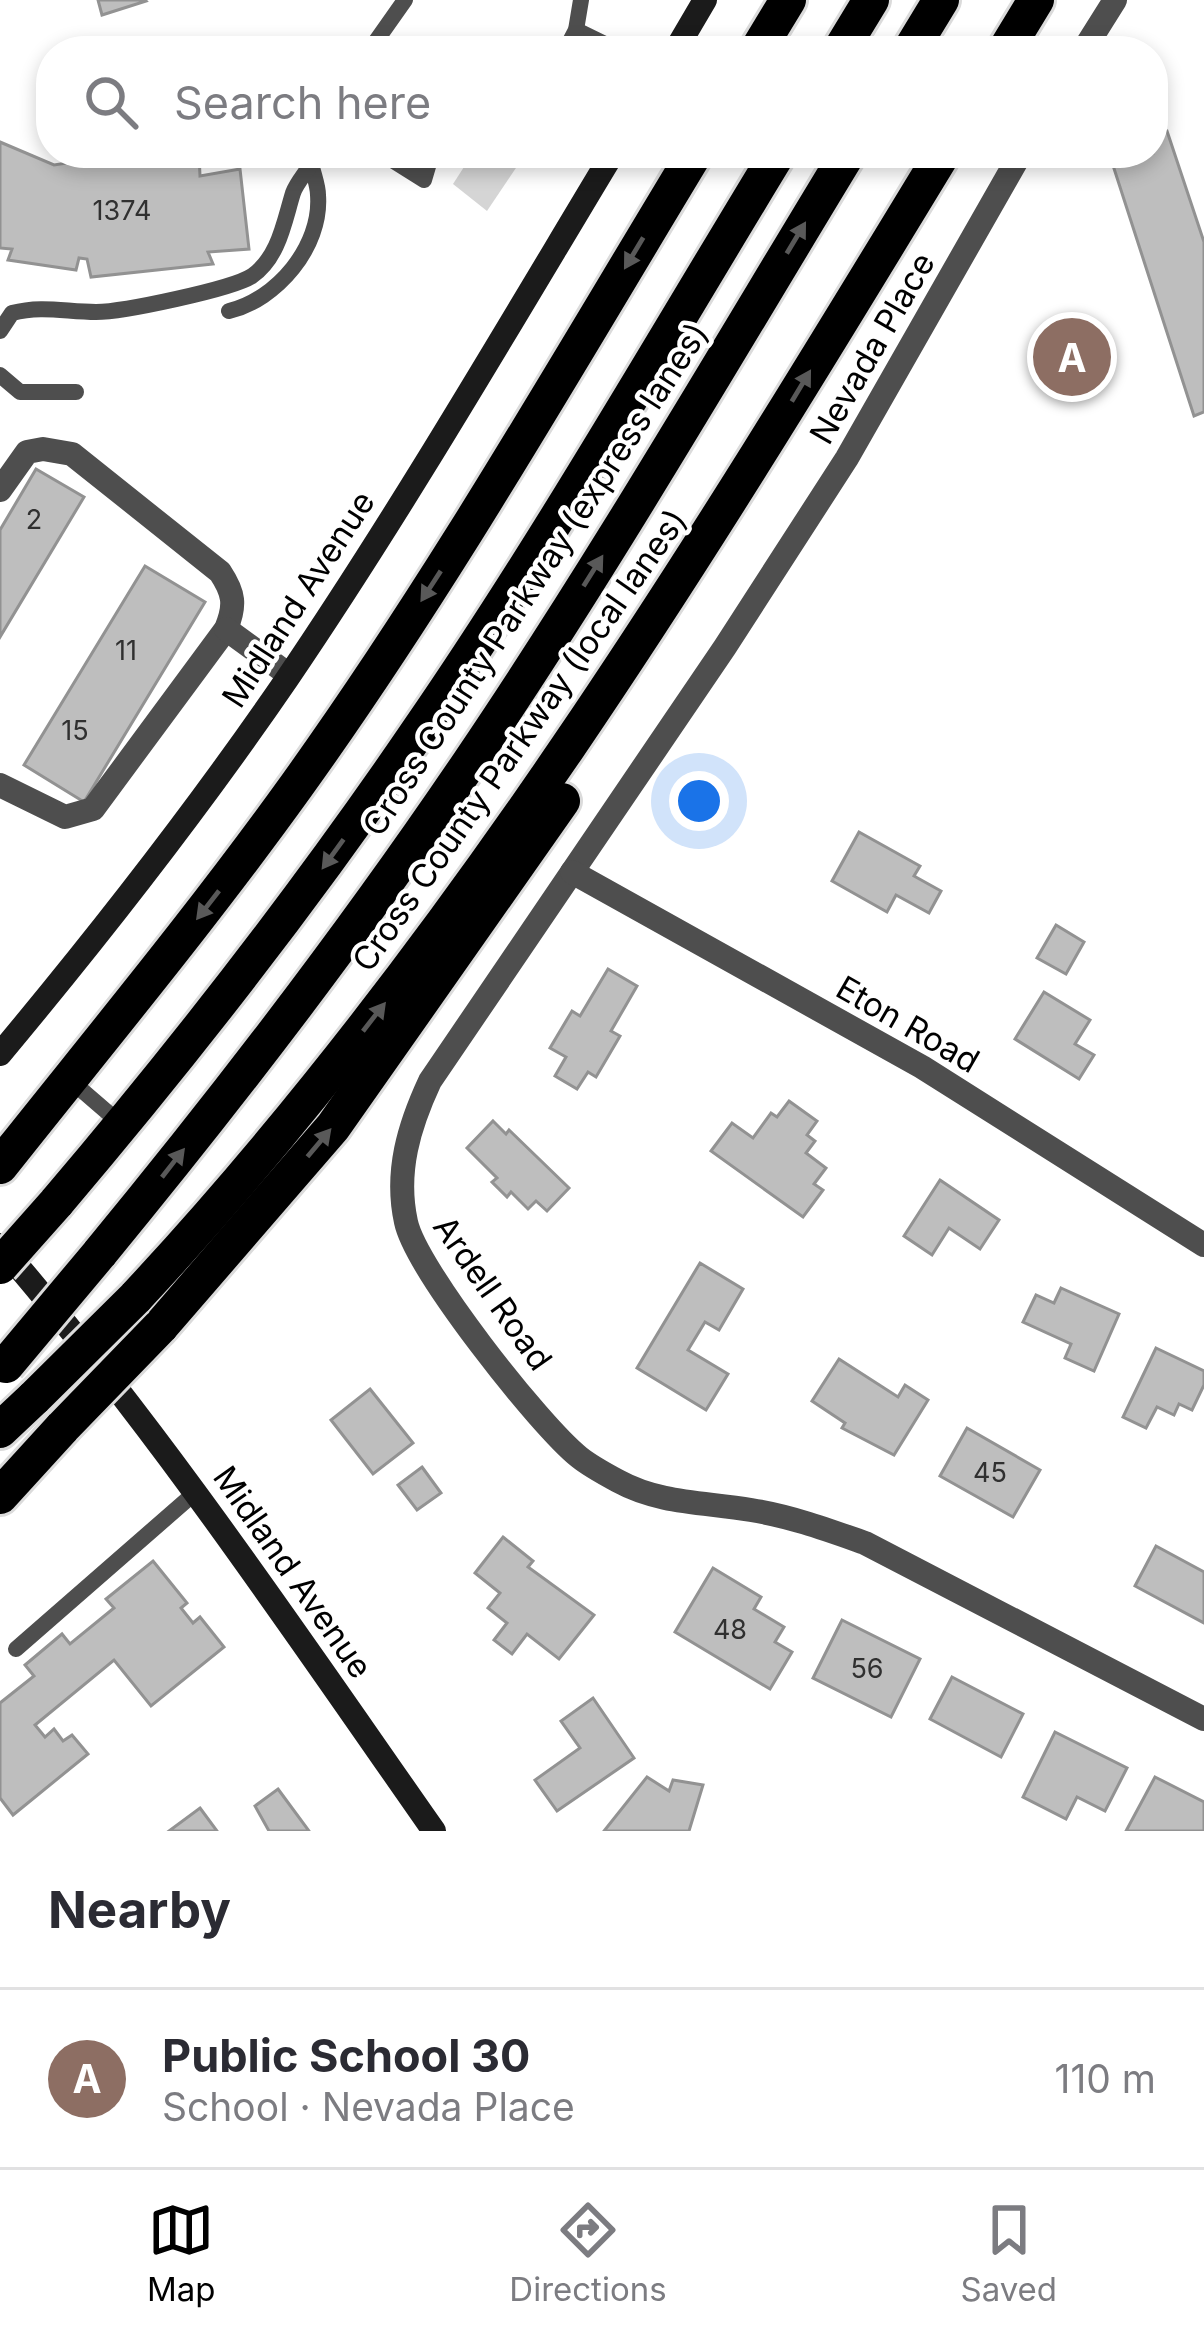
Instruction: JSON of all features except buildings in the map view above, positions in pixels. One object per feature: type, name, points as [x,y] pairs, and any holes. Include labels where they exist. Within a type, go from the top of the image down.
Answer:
[{"type":"highway","points":[[766,36],[788,0]]},
{"type":"highway","points":[[849,36],[871,0]]},
{"type":"highway","points":[[919,36],[941,0]]},
{"type":"highway","points":[[1014,36],[1036,0]]},
{"type":"highway","points":[[3,1147],[70,1080],[273,818],[449,556],[686,168]]},
{"type":"highway","name":"Cross County Parkway (express lanes)","points":[[0,1266],[122,1125],[281,926],[425,722],[560,512],[769,168]]},
{"type":"highway","name":"Cross County Parkway (express lanes)","points":[[3,1368],[268,1040],[470,762],[839,168]]},
{"type":"highway","name":"Cross County Parkway (local lanes)","points":[[0,1430],[135,1298],[311,1095],[426,949],[536,796],[741,486],[934,168]]},
{"type":"highway","points":[[0,1496],[160,1327],[333,1126],[521,861],[661,648],[741,486]]},
{"type":"highway","points":[[3,1147],[56,1073],[110,1031]]},
{"type":"street","points":[[684,36],[705,0]]},
{"type":"street","points":[[1093,36],[1115,0]]},
{"type":"street","name":"Midland Avenue","points":[[0,1054],[127,898],[290,675],[407,494],[604,168]]},
{"type":"street","name":"Nevada Place","points":[[773,573],[880,402],[1013,168]]},
{"type":"street","points":[[0,490],[27,452],[43,449],[71,454],[220,572],[232,590],[234,610],[226,629],[92,808],[65,817],[0,784]]},
{"type":"street","name":"Ardell Road","points":[[773,573],[430,1081],[412,1120],[401,1168],[406,1225],[426,1265],[511,1382],[577,1456],[620,1483],[672,1502],[750,1509],[865,1543],[1204,1719]]},
{"type":"street","points":[[226,629],[290,675]]},
{"type":"street","name":"Eton Road","points":[[572,872],[922,1067],[1204,1245]]},
{"type":"street","name":"Midland Avenue","points":[[0,1245],[104,1366],[196,1490],[434,1831]]},
{"type":"lane","points":[[380,36],[405,0]]},
{"type":"lane","points":[[573,36],[581,0]]},
{"type":"lane","points":[[576,30],[588,36]]},
{"type":"lane","points":[[0,331],[12,313],[36,307],[97,312],[137,307],[250,277],[279,241],[293,190],[308,168]]},
{"type":"lane","points":[[229,311],[254,305],[278,288],[298,258],[316,224],[315,168]]},
{"type":"lane","points":[[405,168],[424,180],[428,168]]},
{"type":"lane","points":[[0,375],[20,392],[76,392]]},
{"type":"lane","points":[[70,1080],[122,1125]]},
{"type":"lane","points":[[16,1649],[196,1490]]},
{"type":"shaded area","points":[[463,168],[516,168],[487,211],[453,184]]},
{"type":"place","name":"Public School 30","points":[[1072,357]]}]
